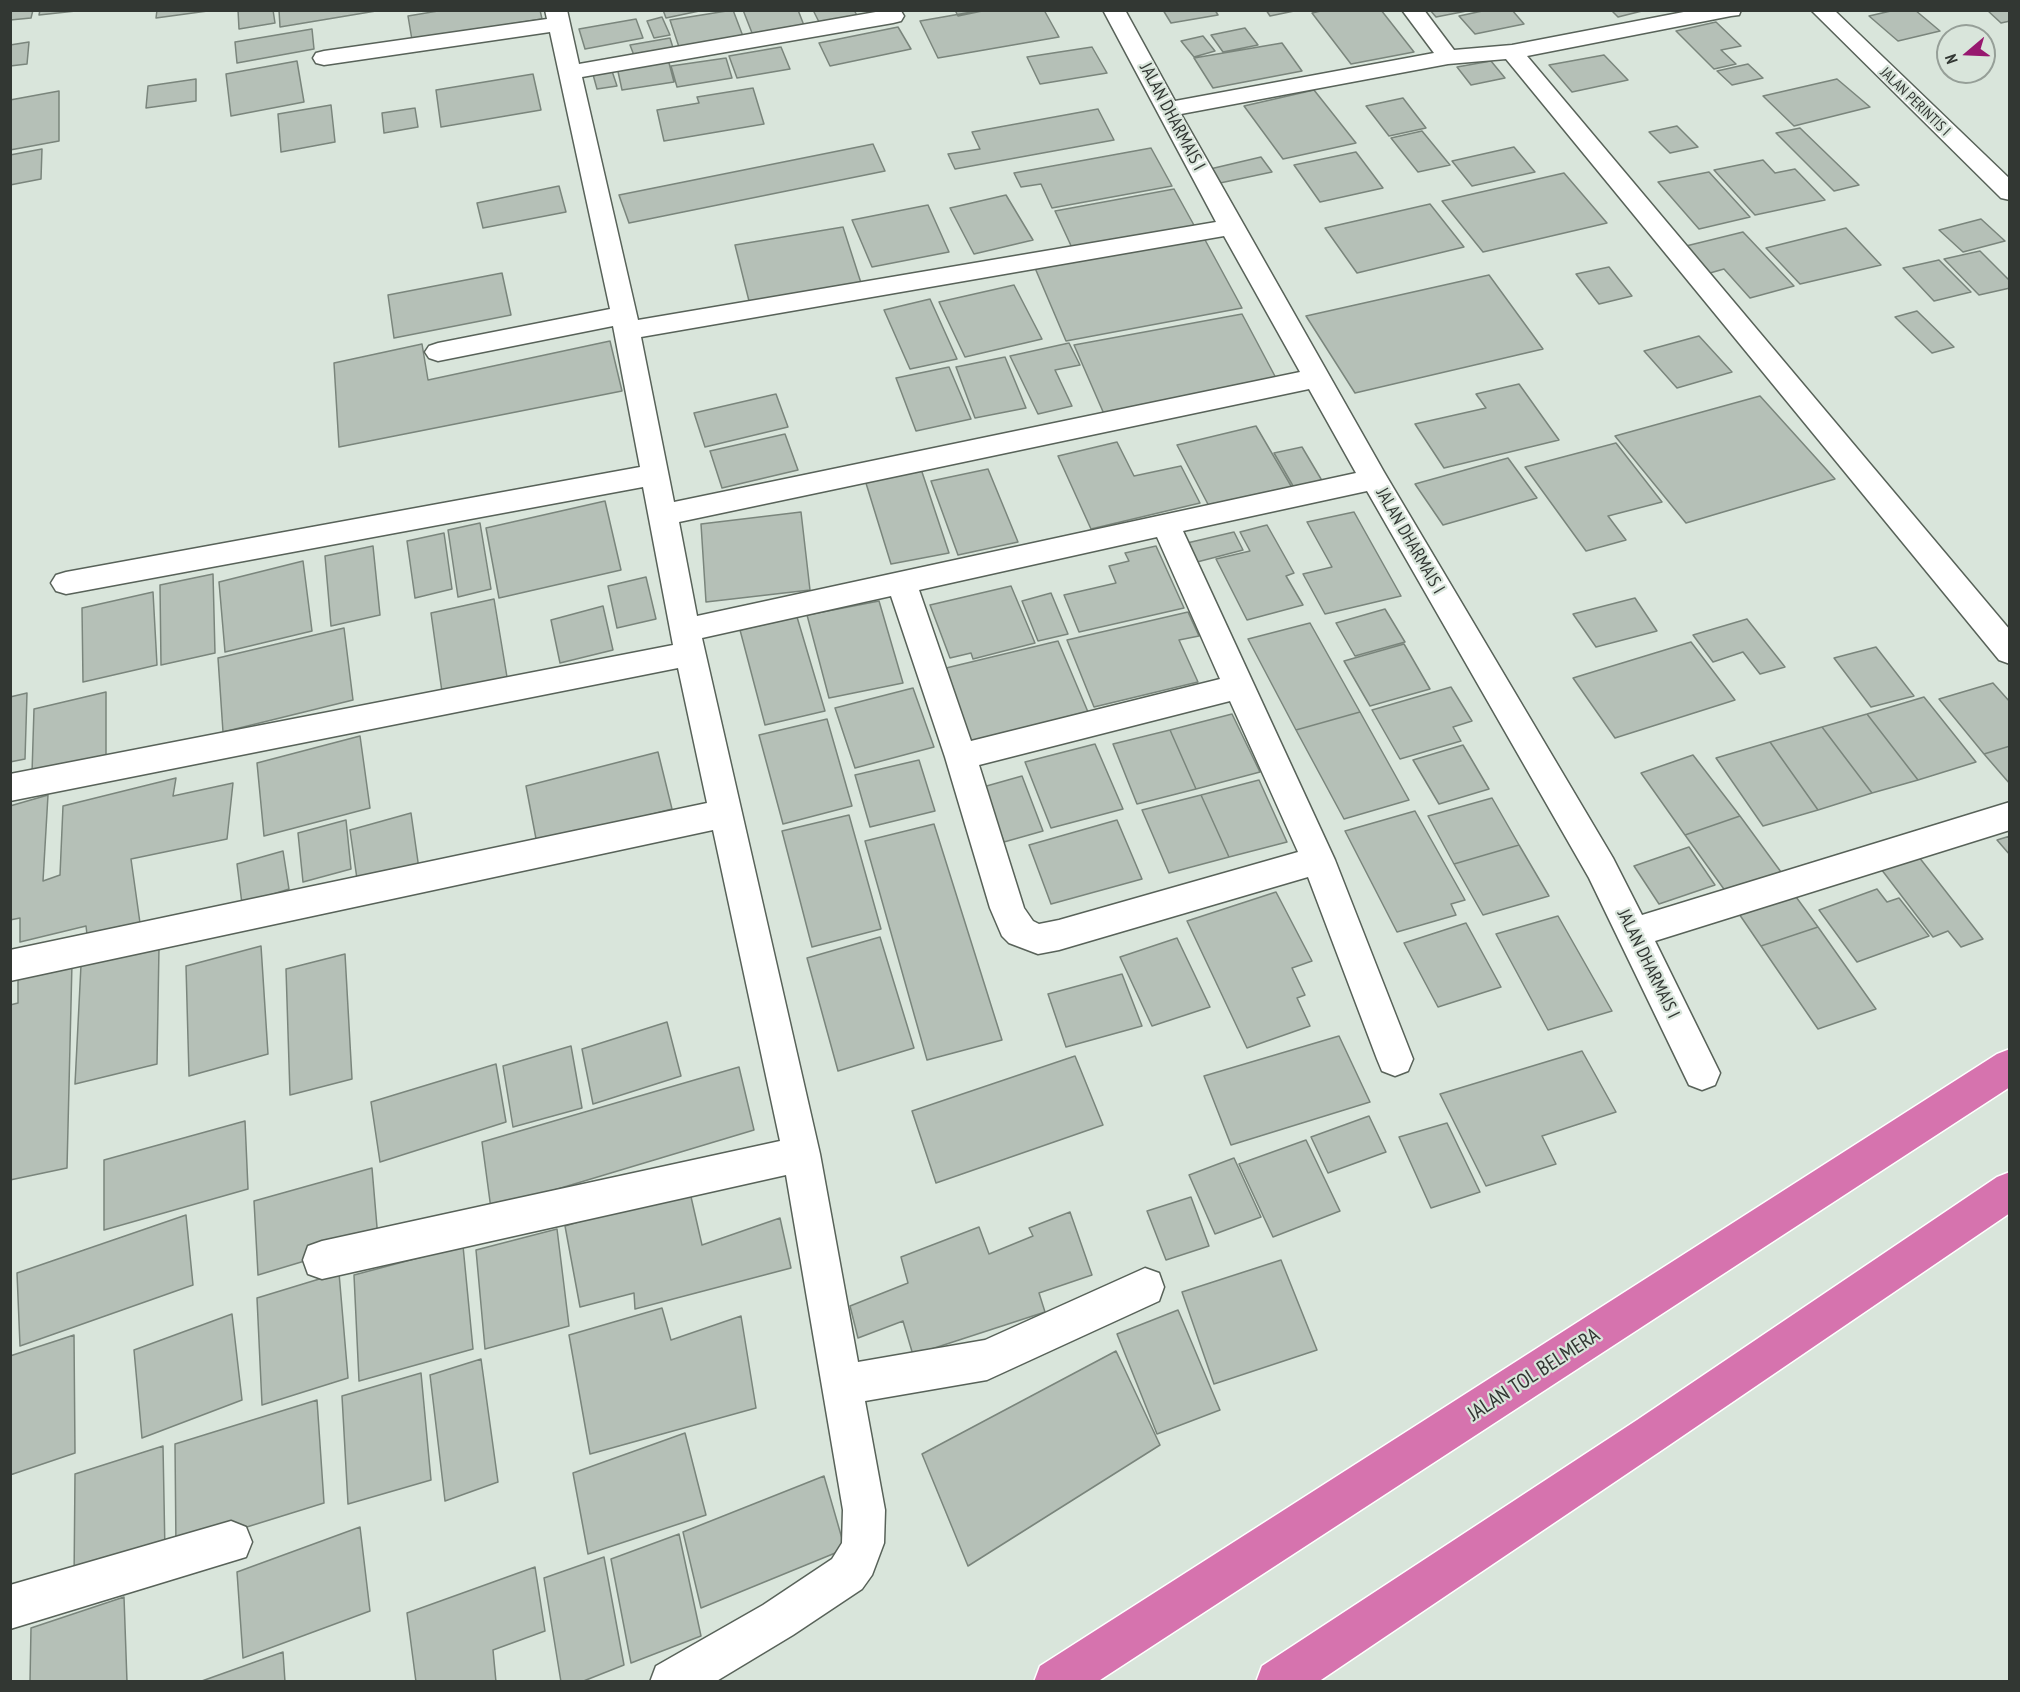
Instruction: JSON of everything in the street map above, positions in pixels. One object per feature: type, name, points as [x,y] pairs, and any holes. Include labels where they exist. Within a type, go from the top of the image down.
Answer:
[{"type":"highway","name":"JALAN TOL BELMERA","points":[[1056,1682],[2010,1066]]},
{"type":"highway","points":[[1278,1682],[1642,1440],[2010,1190]]},
{"type":"street","name":"JALAN DHARMAIS I","points":[[1114,10],[1231,227],[1316,378],[1600,868],[1702,1073]]},
{"type":"street","points":[[1412,10],[1448,57]]},
{"type":"street","points":[[1169,109],[1448,57],[1512,52],[1695,14],[1731,10]]},
{"type":"street","name":"JALAN PERINTIS I","points":[[1821,10],[2010,193]]},
{"type":"street","points":[[568,73],[893,16]]},
{"type":"street","points":[[324,58],[557,17],[626,323],[665,514],[688,642],[801,1154],[864,1510],[863,1543],[857,1560],[847,1574],[778,1620],[672,1682]]},
{"type":"street","points":[[1512,52],[2010,652]]},
{"type":"street","points":[[438,352],[1231,227]]},
{"type":"street","points":[[665,514],[1316,378]]},
{"type":"street","points":[[66,583],[656,474]]},
{"type":"street","points":[[10,788],[688,642],[902,584],[1167,527],[1374,479]]},
{"type":"street","points":[[1167,527],[1318,860],[1395,1059]]},
{"type":"street","points":[[902,584],[961,757],[1007,908],[1014,925],[1022,932],[1038,939],[1059,935],[1318,860]]},
{"type":"street","points":[[961,757],[1240,686]]},
{"type":"street","points":[[10,966],[727,813]]},
{"type":"street","points":[[1633,933],[2010,816]]},
{"type":"street","points":[[322,1260],[801,1154]]},
{"type":"street","points":[[842,1384],[987,1360],[1145,1287]]},
{"type":"street","points":[[10,1607],[231,1542]]},
{"type":"building","points":[[10,10],[33,10],[31,18],[10,20]]},
{"type":"building","points":[[40,10],[85,10],[39,15]]},
{"type":"building","points":[[157,10],[215,10],[156,18]]},
{"type":"building","points":[[238,10],[273,10],[275,23],[239,29]]},
{"type":"building","points":[[279,10],[382,10],[280,27]]},
{"type":"building","points":[[444,10],[540,10],[542,19],[412,40],[408,16]]},
{"type":"building","points":[[663,10],[704,10],[666,18]]},
{"type":"building","points":[[733,10],[744,39],[680,50],[670,20]]},
{"type":"building","points":[[743,10],[798,10],[805,28],[754,38]]},
{"type":"building","points":[[813,10],[854,10],[859,19],[821,26]]},
{"type":"building","points":[[955,10],[987,10],[958,16]]},
{"type":"building","points":[[983,10],[1044,10],[1059,37],[938,58],[920,21]]},
{"type":"building","points":[[1163,10],[1215,10],[1218,15],[1171,23]]},
{"type":"building","points":[[1266,10],[1299,10],[1270,16]]},
{"type":"building","points":[[1325,10],[1381,10],[1414,52],[1351,64],[1312,13]]},
{"type":"building","points":[[1430,10],[1472,10],[1436,17]]},
{"type":"building","points":[[1487,10],[1512,10],[1524,24],[1475,34],[1459,16]]},
{"type":"building","points":[[1611,10],[1646,10],[1618,17]]},
{"type":"building","points":[[1895,10],[1915,10],[1936,28],[1936,32],[1898,41],[1869,16]]},
{"type":"building","points":[[1987,10],[2010,10],[2010,21],[2001,23]]},
{"type":"building","points":[[662,17],[670,35],[654,38],[647,21]]},
{"type":"building","points":[[636,19],[643,38],[585,49],[579,29]]},
{"type":"building","points":[[1716,22],[1741,46],[1721,50],[1736,64],[1714,69],[1676,31]]},
{"type":"building","points":[[898,27],[911,49],[830,66],[819,43]]},
{"type":"building","points":[[1245,28],[1258,45],[1223,52],[1211,35]]},
{"type":"building","points":[[312,29],[314,49],[237,63],[235,42]]},
{"type":"building","points":[[1203,36],[1215,51],[1194,57],[1181,41]]},
{"type":"building","points":[[670,38],[674,51],[635,58],[630,45]]},
{"type":"building","points":[[29,42],[27,64],[10,66],[10,45]]},
{"type":"building","points":[[1282,43],[1302,71],[1213,88],[1194,58]]},
{"type":"building","points":[[781,47],[790,69],[737,78],[729,56]]},
{"type":"building","points":[[1092,47],[1107,73],[1040,84],[1027,57]]},
{"type":"building","points":[[1604,55],[1628,80],[1572,92],[1549,65]]},
{"type":"building","points":[[726,58],[732,78],[677,87],[671,66]]},
{"type":"building","points":[[668,59],[674,82],[622,90],[617,67]]},
{"type":"building","points":[[297,61],[304,102],[231,116],[226,74]]},
{"type":"building","points":[[1491,61],[1505,78],[1471,85],[1457,67]]},
{"type":"building","points":[[1748,64],[1763,78],[1732,85],[1717,71]]},
{"type":"building","points":[[611,68],[617,86],[597,89],[592,71]]},
{"type":"building","points":[[533,74],[541,110],[441,127],[436,90]]},
{"type":"building","points":[[196,79],[196,101],[146,108],[148,86]]},
{"type":"building","points":[[1837,79],[1870,107],[1794,126],[1763,96]]},
{"type":"building","points":[[753,88],[764,124],[664,141],[657,110],[699,103],[697,97]]},
{"type":"building","points":[[1314,90],[1356,143],[1283,159],[1244,106]]},
{"type":"building","points":[[59,91],[59,141],[10,150],[10,100]]},
{"type":"building","points":[[1403,98],[1426,128],[1389,136],[1366,106]]},
{"type":"building","points":[[331,105],[335,142],[281,152],[278,114]]},
{"type":"building","points":[[415,108],[418,127],[384,133],[382,113]]},
{"type":"building","points":[[1098,109],[1114,140],[955,169],[948,154],[980,149],[972,132]]},
{"type":"building","points":[[1677,126],[1698,147],[1670,153],[1649,132]]},
{"type":"building","points":[[1800,128],[1859,185],[1834,191],[1776,133]]},
{"type":"building","points":[[1422,131],[1450,165],[1418,172],[1391,138]]},
{"type":"building","points":[[873,144],[885,171],[629,223],[619,195]]},
{"type":"building","points":[[1514,147],[1535,172],[1472,186],[1452,161]]},
{"type":"building","points":[[1151,148],[1172,186],[1052,208],[1041,184],[1021,187],[1014,173]]},
{"type":"building","points":[[42,149],[41,179],[10,185],[10,155]]},
{"type":"building","points":[[1356,152],[1383,188],[1320,202],[1294,165]]},
{"type":"building","points":[[1261,157],[1272,172],[1220,183],[1210,169]]},
{"type":"building","points":[[1763,160],[1775,173],[1795,169],[1825,200],[1755,215],[1714,170]]},
{"type":"building","points":[[1709,172],[1750,217],[1699,229],[1658,182]]},
{"type":"building","points":[[1564,173],[1607,223],[1483,252],[1442,201]]},
{"type":"building","points":[[559,186],[566,212],[483,228],[477,203]]},
{"type":"building","points":[[1174,189],[1195,227],[1073,250],[1055,211]]},
{"type":"building","points":[[1006,195],[1033,240],[974,254],[950,208]]},
{"type":"building","points":[[1430,204],[1464,247],[1357,273],[1325,228]]},
{"type":"building","points":[[928,205],[949,252],[872,267],[852,220]]},
{"type":"building","points":[[1981,219],[2005,241],[1963,252],[1939,230]]},
{"type":"building","points":[[843,227],[862,286],[750,305],[735,245]]},
{"type":"building","points":[[1846,228],[1881,265],[1800,284],[1766,248]]},
{"type":"building","points":[[1743,232],[1794,286],[1750,298],[1724,269],[1710,273],[1686,246]]},
{"type":"building","points":[[1204,238],[1242,308],[1066,341],[1035,268]]},
{"type":"building","points":[[1980,251],[2010,281],[2010,288],[1979,295],[1944,259]]},
{"type":"building","points":[[1939,260],[1971,292],[1934,301],[1903,268]]},
{"type":"building","points":[[1609,267],[1632,296],[1599,304],[1576,274]]},
{"type":"building","points":[[502,273],[511,315],[394,338],[388,295]]},
{"type":"building","points":[[1489,275],[1543,349],[1355,393],[1306,316]]},
{"type":"building","points":[[1014,285],[1042,339],[965,357],[939,302]]},
{"type":"building","points":[[930,299],[957,359],[910,369],[884,310]]},
{"type":"building","points":[[1917,311],[1954,347],[1932,353],[1895,317]]},
{"type":"building","points":[[1242,314],[1277,380],[1104,414],[1074,345]]},
{"type":"building","points":[[1699,336],[1732,372],[1677,388],[1644,351]]},
{"type":"building","points":[[610,341],[622,391],[339,447],[334,363],[422,344],[428,380]]},
{"type":"building","points":[[1069,343],[1080,365],[1055,370],[1072,406],[1038,414],[1010,356]]},
{"type":"building","points":[[1005,357],[1026,408],[975,418],[956,367]]},
{"type":"building","points":[[949,367],[971,419],[916,431],[896,378]]},
{"type":"building","points":[[1519,384],[1559,440],[1444,468],[1415,424],[1486,408],[1476,394]]},
{"type":"building","points":[[776,394],[788,427],[705,447],[694,413]]},
{"type":"building","points":[[1760,396],[1835,479],[1686,523],[1615,436]]},
{"type":"building","points":[[1256,426],[1294,491],[1211,510],[1177,445]]},
{"type":"building","points":[[785,434],[798,470],[722,488],[710,451]]},
{"type":"building","points":[[1117,442],[1134,476],[1181,466],[1200,503],[1091,529],[1058,456]]},
{"type":"building","points":[[1616,443],[1662,502],[1608,516],[1626,540],[1586,551],[1525,467]]},
{"type":"building","points":[[1302,447],[1324,484],[1296,491],[1274,453]]},
{"type":"building","points":[[1508,458],[1537,498],[1443,525],[1415,484]]},
{"type":"building","points":[[921,469],[949,553],[891,564],[865,480]]},
{"type":"building","points":[[988,469],[1018,542],[958,555],[931,481]]},
{"type":"building","points":[[605,501],[621,570],[499,598],[486,528]]},
{"type":"building","points":[[801,512],[810,590],[706,602],[701,524]]},
{"type":"building","points":[[1354,512],[1401,596],[1325,614],[1303,574],[1332,567],[1307,522]]},
{"type":"building","points":[[480,523],[491,589],[458,597],[448,530]]},
{"type":"building","points":[[1267,525],[1294,573],[1286,576],[1303,605],[1247,620],[1216,559],[1250,551],[1240,532]]},
{"type":"building","points":[[1234,532],[1243,550],[1197,562],[1187,543]]},
{"type":"building","points":[[444,533],[452,589],[415,598],[407,541]]},
{"type":"building","points":[[373,546],[380,615],[331,626],[325,556]]},
{"type":"building","points":[[1156,546],[1184,608],[1079,632],[1064,595],[1116,583],[1109,566],[1129,561],[1125,553]]},
{"type":"building","points":[[303,561],[312,631],[225,652],[219,582]]},
{"type":"building","points":[[213,574],[215,653],[161,665],[160,585]]},
{"type":"building","points":[[646,577],[656,619],[617,628],[608,586]]},
{"type":"building","points":[[1011,586],[1035,643],[973,659],[971,653],[950,658],[930,605]]},
{"type":"building","points":[[153,592],[157,665],[83,682],[82,608]]},
{"type":"building","points":[[1051,593],[1068,634],[1038,641],[1022,601]]},
{"type":"building","points":[[1635,598],[1657,631],[1596,647],[1573,614]]},
{"type":"building","points":[[494,599],[507,677],[442,692],[431,613]]},
{"type":"building","points":[[879,601],[903,683],[829,698],[807,615]]},
{"type":"building","points":[[603,606],[613,650],[560,663],[551,620]]},
{"type":"building","points":[[1385,609],[1405,642],[1355,656],[1336,623]]},
{"type":"building","points":[[1188,612],[1199,636],[1179,640],[1198,682],[1094,707],[1067,640]]},
{"type":"building","points":[[797,617],[825,711],[765,725],[740,630]]},
{"type":"building","points":[[1747,619],[1785,667],[1760,674],[1743,652],[1713,662],[1693,635]]},
{"type":"building","points":[[1310,623],[1360,712],[1296,730],[1248,639]]},
{"type":"building","points":[[344,628],[353,700],[223,732],[218,658]]},
{"type":"building","points":[[1058,641],[1088,712],[968,742],[942,669]]},
{"type":"building","points":[[1691,642],[1735,700],[1615,738],[1573,678]]},
{"type":"building","points":[[1404,644],[1430,689],[1370,706],[1344,661]]},
{"type":"building","points":[[1876,647],[1914,696],[1871,707],[1834,658]]},
{"type":"building","points":[[1993,683],[2010,702],[2010,746],[1984,754],[1939,699]]},
{"type":"building","points":[[1451,687],[1472,721],[1453,727],[1461,741],[1400,759],[1372,710]]},
{"type":"building","points":[[913,688],[934,747],[855,768],[835,708]]},
{"type":"building","points":[[106,692],[106,755],[32,773],[34,709]]},
{"type":"building","points":[[27,693],[25,759],[10,762],[10,697]]},
{"type":"building","points":[[1924,697],[1976,762],[1918,780],[1867,714]]},
{"type":"building","points":[[1360,712],[1409,800],[1344,819],[1296,730]]},
{"type":"building","points":[[1232,714],[1260,772],[1196,789],[1170,730]]},
{"type":"building","points":[[1867,714],[1918,780],[1872,793],[1822,727]]},
{"type":"building","points":[[827,719],[852,806],[783,824],[759,735]]},
{"type":"building","points":[[1822,727],[1872,793],[1818,810],[1770,742]]},
{"type":"building","points":[[1170,730],[1196,789],[1137,804],[1113,744]]},
{"type":"building","points":[[360,736],[370,808],[264,836],[257,763]]},
{"type":"building","points":[[1770,742],[1818,810],[1763,826],[1716,758]]},
{"type":"building","points":[[1095,744],[1123,809],[1051,828],[1025,762]]},
{"type":"building","points":[[1463,745],[1489,789],[1439,804],[1413,760]]},
{"type":"building","points":[[2010,746],[2010,784],[1984,754]]},
{"type":"building","points":[[658,752],[672,809],[537,844],[526,786]]},
{"type":"building","points":[[1693,755],[1740,816],[1685,835],[1641,773]]},
{"type":"building","points":[[919,760],[935,811],[870,827],[855,775]]},
{"type":"building","points":[[1022,776],[1043,831],[1004,842],[983,787]]},
{"type":"building","points":[[176,778],[173,796],[233,783],[227,839],[131,859],[141,930],[88,943],[86,926],[20,942],[20,918],[10,920],[10,806],[48,795],[43,881],[60,875],[63,806]]},
{"type":"building","points":[[1259,780],[1287,842],[1229,857],[1201,795]]},
{"type":"building","points":[[1201,795],[1229,857],[1169,873],[1142,810]]},
{"type":"building","points":[[1492,798],[1519,845],[1454,864],[1428,816]]},
{"type":"building","points":[[1415,811],[1465,900],[1451,904],[1456,915],[1397,932],[1345,831]]},
{"type":"building","points":[[411,813],[419,869],[358,886],[350,830]]},
{"type":"building","points":[[849,815],[881,929],[812,947],[782,831]]},
{"type":"building","points":[[1740,816],[1781,872],[1726,892],[1685,835]]},
{"type":"building","points":[[346,820],[351,869],[303,882],[298,833]]},
{"type":"building","points":[[1117,820],[1142,879],[1051,904],[1029,845]]},
{"type":"building","points":[[934,824],[1002,1040],[927,1060],[865,841]]},
{"type":"building","points":[[2010,836],[2010,855],[1997,840]]},
{"type":"building","points":[[1519,845],[1549,896],[1483,915],[1454,864]]},
{"type":"building","points":[[1689,847],[1715,885],[1659,904],[1634,866]]},
{"type":"building","points":[[283,851],[289,889],[242,904],[237,864]]},
{"type":"building","points":[[1915,852],[1983,939],[1961,947],[1948,931],[1933,937],[1878,865]]},
{"type":"building","points":[[1877,889],[1887,902],[1899,898],[1929,936],[1857,962],[1819,910]]},
{"type":"building","points":[[1791,890],[1818,927],[1761,946],[1735,908]]},
{"type":"building","points":[[1276,892],[1312,961],[1292,968],[1305,995],[1297,998],[1310,1026],[1247,1048],[1187,921]]},
{"type":"building","points":[[1558,916],[1612,1011],[1548,1030],[1496,934]]},
{"type":"building","points":[[1466,923],[1501,987],[1438,1007],[1404,943]]},
{"type":"building","points":[[1818,927],[1876,1009],[1818,1029],[1761,946]]},
{"type":"building","points":[[880,937],[914,1048],[838,1071],[807,958]]},
{"type":"building","points":[[1177,938],[1210,1007],[1152,1026],[1120,957]]},
{"type":"building","points":[[261,946],[268,1054],[189,1076],[186,966]]},
{"type":"building","points":[[159,947],[157,1064],[75,1084],[81,965]]},
{"type":"building","points":[[345,954],[352,1079],[290,1095],[286,969]]},
{"type":"building","points":[[72,963],[67,1168],[10,1180],[10,1005],[18,1003],[18,978]]},
{"type":"building","points":[[1122,974],[1142,1026],[1066,1047],[1048,994]]},
{"type":"building","points":[[667,1022],[681,1076],[593,1104],[582,1049]]},
{"type":"building","points":[[1339,1036],[1370,1102],[1231,1145],[1204,1076]]},
{"type":"building","points":[[571,1046],[582,1108],[513,1127],[503,1066]]},
{"type":"building","points":[[1582,1051],[1616,1112],[1542,1136],[1556,1164],[1486,1186],[1440,1094]]},
{"type":"building","points":[[1075,1056],[1103,1125],[936,1183],[912,1111]]},
{"type":"building","points":[[496,1064],[506,1122],[380,1162],[371,1102]]},
{"type":"building","points":[[739,1067],[754,1130],[491,1209],[482,1142]]},
{"type":"building","points":[[1369,1116],[1386,1152],[1328,1173],[1311,1137]]},
{"type":"building","points":[[245,1121],[248,1189],[104,1230],[104,1160]]},
{"type":"building","points":[[1447,1123],[1480,1192],[1431,1208],[1399,1137]]},
{"type":"building","points":[[1306,1140],[1340,1211],[1273,1237],[1239,1164]]},
{"type":"building","points":[[1234,1158],[1261,1217],[1215,1234],[1189,1175]]},
{"type":"building","points":[[372,1168],[378,1239],[258,1275],[254,1201]]},
{"type":"building","points":[[689,1188],[702,1245],[780,1218],[791,1268],[635,1309],[634,1293],[580,1307],[565,1226]]},
{"type":"building","points":[[1191,1197],[1209,1246],[1166,1260],[1147,1211]]},
{"type":"building","points":[[1070,1212],[1092,1275],[1039,1293],[1045,1312],[913,1355],[903,1321],[858,1338],[850,1306],[908,1283],[901,1257],[979,1227],[989,1254],[1033,1236],[1029,1228]]},
{"type":"building","points":[[186,1215],[193,1285],[20,1346],[17,1273]]},
{"type":"building","points":[[557,1229],[569,1326],[485,1349],[476,1250]]},
{"type":"building","points":[[463,1246],[473,1349],[359,1381],[354,1275]]},
{"type":"building","points":[[1281,1260],[1317,1350],[1214,1384],[1182,1292]]},
{"type":"building","points":[[339,1273],[348,1378],[262,1405],[257,1298]]},
{"type":"building","points":[[662,1308],[671,1340],[741,1316],[756,1408],[590,1454],[569,1335]]},
{"type":"building","points":[[1178,1310],[1220,1410],[1157,1434],[1117,1334]]},
{"type":"building","points":[[232,1314],[242,1400],[142,1438],[134,1350]]},
{"type":"building","points":[[74,1335],[75,1453],[10,1475],[10,1356]]},
{"type":"building","points":[[1116,1351],[1160,1445],[968,1566],[922,1454]]},
{"type":"building","points":[[481,1359],[498,1482],[445,1501],[430,1375]]},
{"type":"building","points":[[421,1373],[431,1480],[348,1504],[342,1396]]},
{"type":"building","points":[[317,1400],[324,1503],[176,1549],[175,1444]]},
{"type":"building","points":[[685,1433],[706,1515],[588,1554],[573,1473]]},
{"type":"building","points":[[163,1446],[165,1553],[74,1582],[75,1474]]},
{"type":"building","points":[[824,1476],[845,1549],[701,1608],[683,1532]]},
{"type":"building","points":[[360,1527],[370,1611],[243,1658],[237,1572]]},
{"type":"building","points":[[679,1534],[701,1636],[631,1663],[611,1559]]},
{"type":"building","points":[[604,1557],[624,1665],[581,1682],[561,1682],[544,1578]]},
{"type":"building","points":[[535,1567],[545,1631],[493,1650],[496,1682],[416,1682],[407,1613]]},
{"type":"building","points":[[124,1597],[127,1682],[30,1682],[31,1628]]},
{"type":"building","points":[[283,1652],[285,1682],[199,1682]]}]
